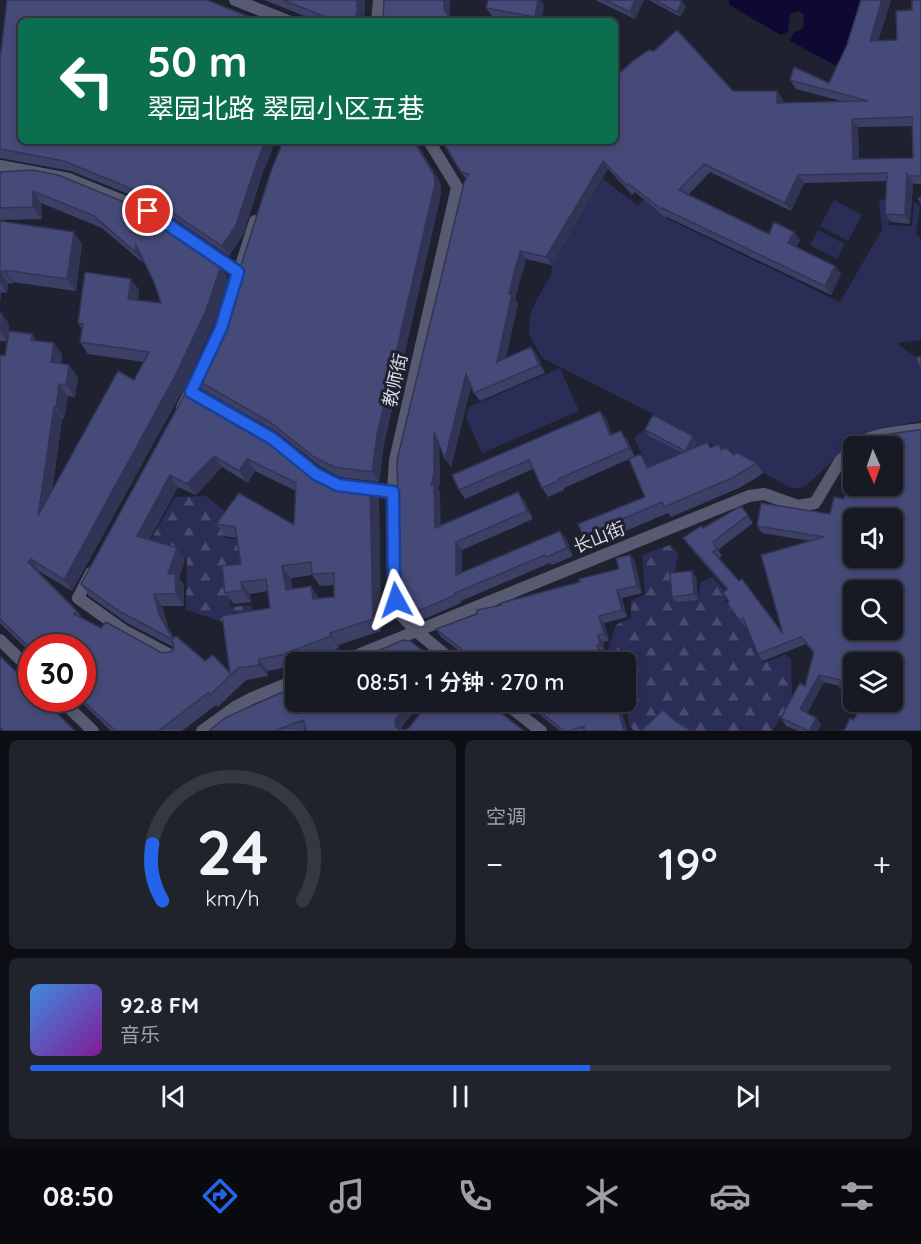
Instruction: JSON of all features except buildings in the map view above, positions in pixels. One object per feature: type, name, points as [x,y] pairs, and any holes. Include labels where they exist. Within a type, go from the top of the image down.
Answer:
[{"type":"street","points":[[235,0],[280,18]]},
{"type":"street","points":[[377,18],[379,0]]},
{"type":"street","name":"教师街","points":[[431,144],[457,187],[395,460],[394,587],[399,613],[442,652]]},
{"type":"street","points":[[0,166],[69,179],[148,211],[238,272]]},
{"type":"street","points":[[221,328],[259,210]]},
{"type":"street","points":[[174,423],[206,360]]},
{"type":"street","points":[[191,392],[273,439],[316,474],[338,485],[393,492]]},
{"type":"street","name":"长山街","points":[[878,436],[921,429]]},
{"type":"street","name":"长山街","points":[[365,652],[749,496],[764,494],[798,506],[815,503],[843,458]]},
{"type":"street","points":[[95,567],[78,598],[123,630],[174,657]]},
{"type":"street","points":[[0,640],[18,657]]},
{"type":"street","points":[[202,731],[235,707],[285,684]]},
{"type":"street","points":[[73,712],[93,731]]},
{"type":"street","points":[[517,712],[541,731]]},
{"type":"green space","points":[[603,179],[638,206],[643,199],[666,218],[840,302],[882,230],[879,200],[891,199],[889,225],[912,226],[914,201],[920,207],[916,234],[921,239],[921,340],[897,343],[914,356],[921,372],[921,421],[882,428],[859,436],[843,436],[843,451],[801,488],[791,488],[708,442],[654,477],[634,438],[645,429],[653,414],[542,358],[529,334],[530,316],[551,275],[552,265]]},
{"type":"green space","points":[[834,200],[862,215],[848,241],[820,226]]},
{"type":"green space","points":[[818,230],[845,244],[837,259],[810,245]]},
{"type":"green space","points":[[560,368],[579,411],[482,453],[466,418],[469,407]]},
{"type":"green space","points":[[206,496],[234,519],[223,537],[243,541],[247,573],[227,576],[231,607],[251,605],[254,619],[224,622],[186,610],[187,559],[155,548],[149,543],[175,497]]},
{"type":"green space","points":[[670,545],[678,553],[674,578],[698,600],[701,582],[713,577],[728,594],[725,602],[754,640],[763,663],[784,655],[791,658],[792,701],[772,731],[692,731],[663,714],[647,731],[634,731],[630,726],[626,712],[636,712],[636,652],[607,652],[616,625],[631,618],[631,601],[645,594],[642,555]]},
{"type":"shaded area","points":[[729,0],[867,0],[842,69],[790,41],[793,33],[803,28],[804,14],[798,11],[790,14],[788,32],[781,35],[729,5]]},
{"type":"route","points":[[148,211],[238,272],[221,328],[191,392],[273,439],[316,474],[338,485],[393,492],[396,600]]}]
